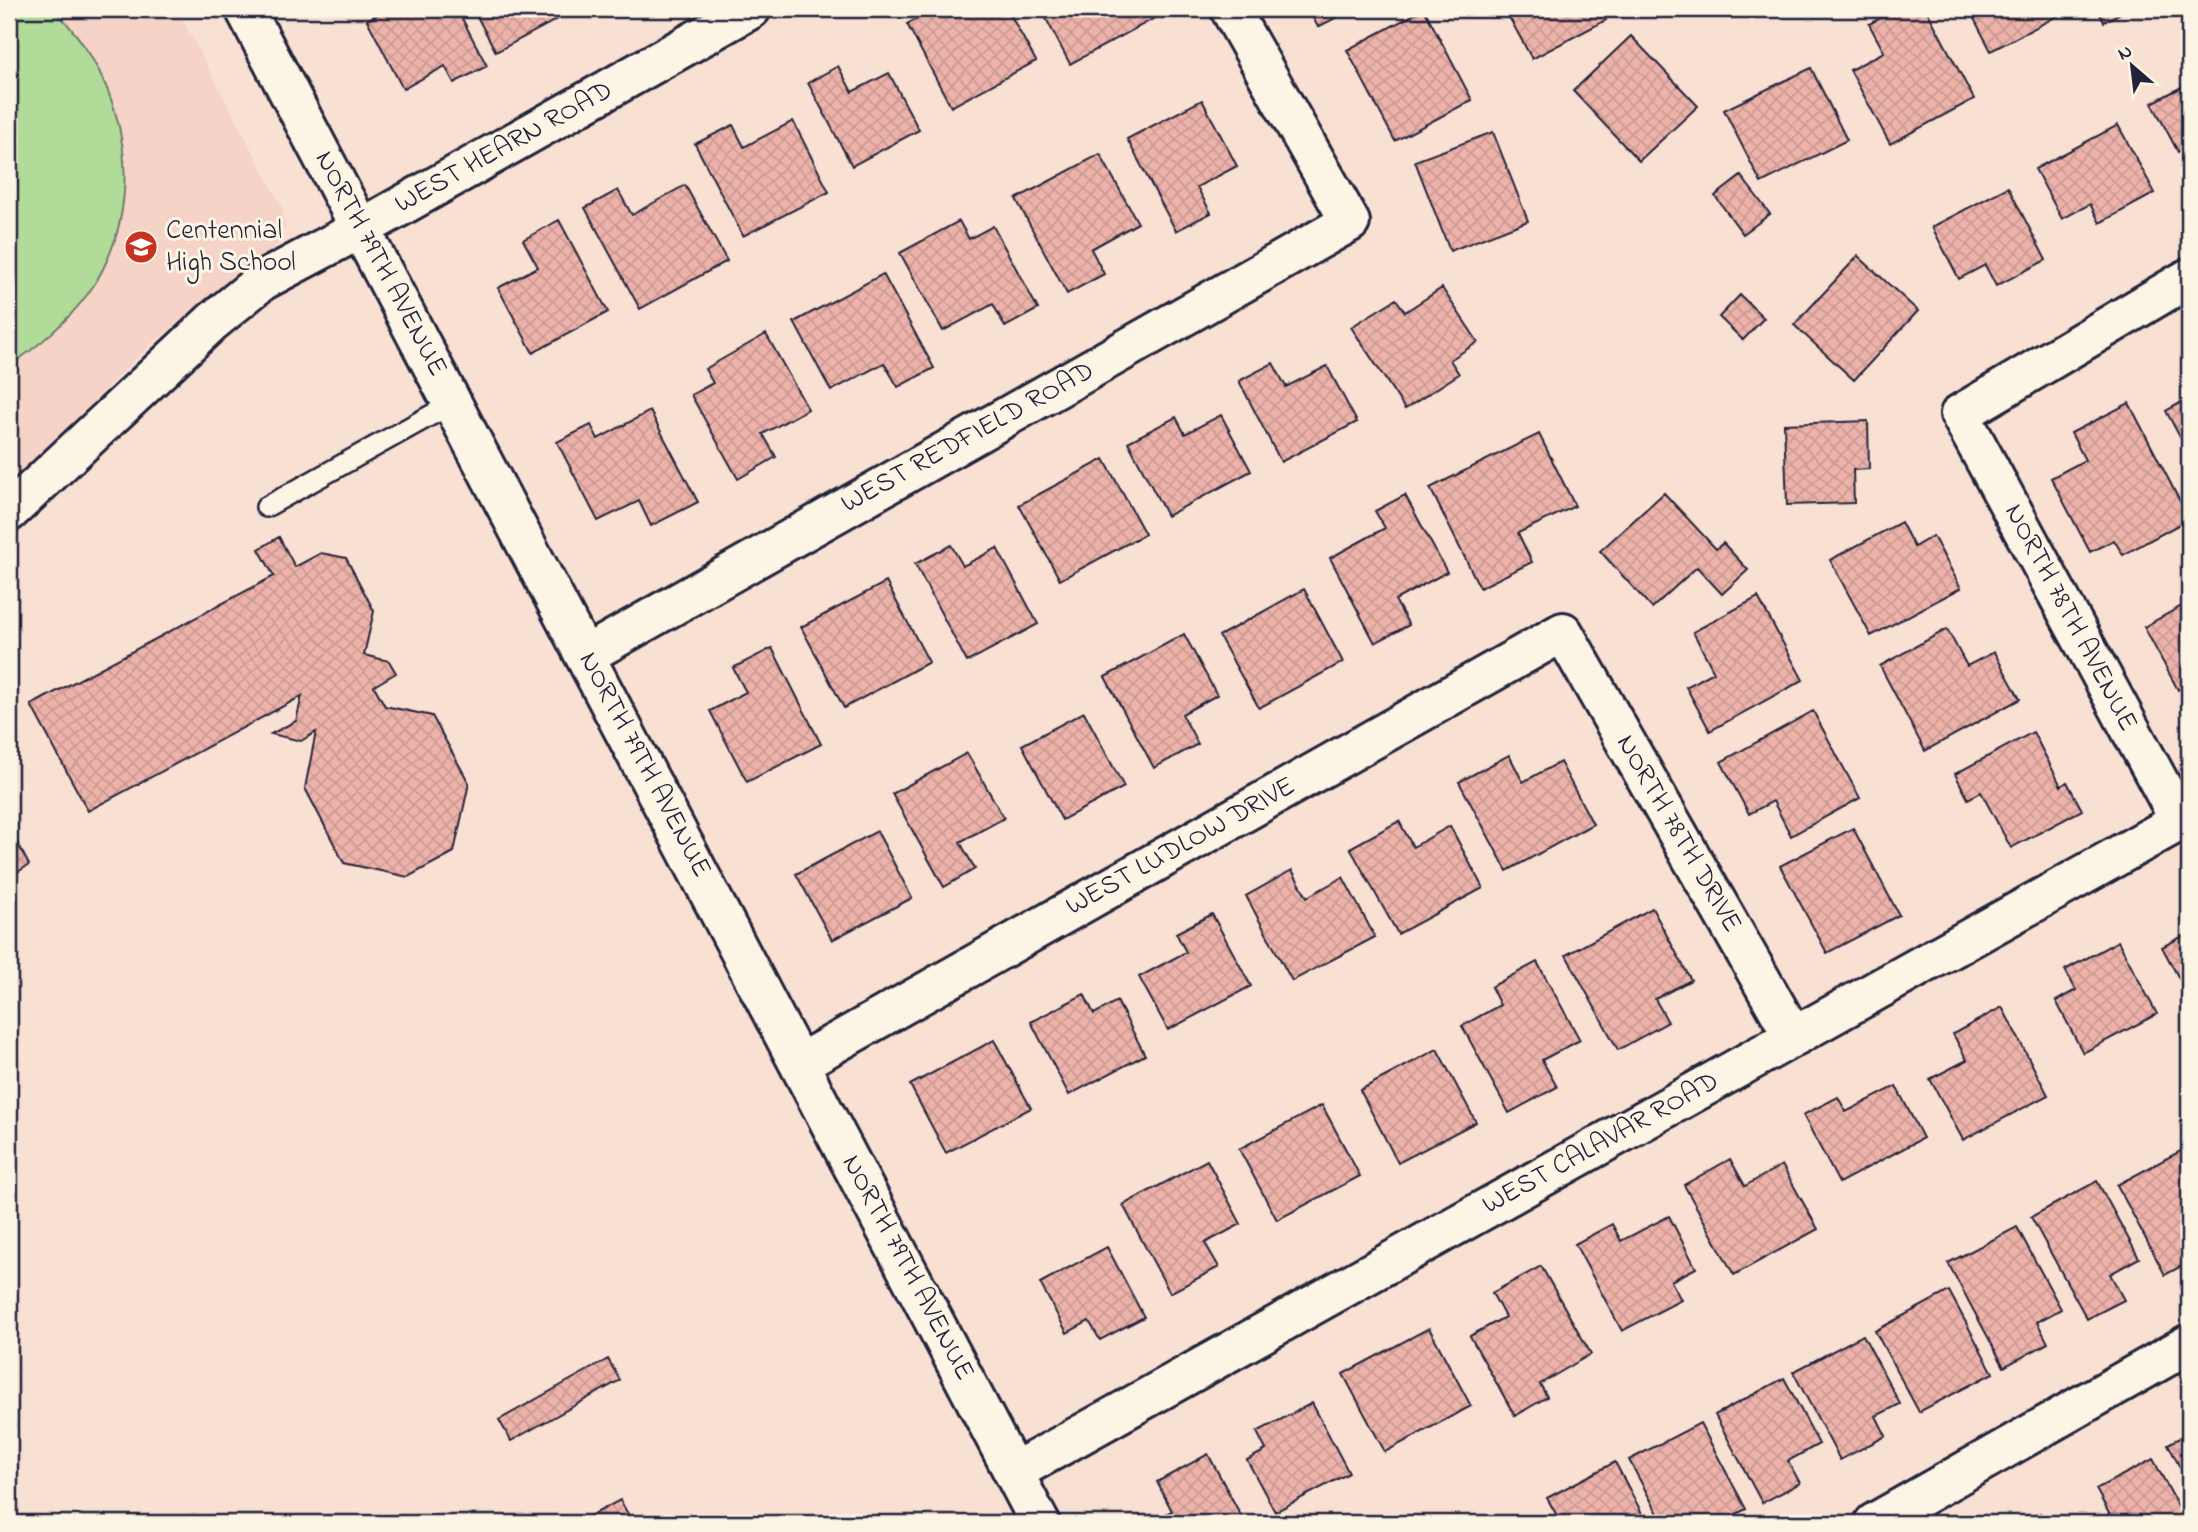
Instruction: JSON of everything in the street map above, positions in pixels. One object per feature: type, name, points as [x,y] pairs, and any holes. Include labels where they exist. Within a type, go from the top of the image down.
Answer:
[{"type":"street","name":"NORTH 79TH AVENUE","points":[[245,9],[1040,1523]]},
{"type":"street","name":"WEST HEARN ROAD","points":[[9,512],[203,331],[262,281],[362,228],[751,9]]},
{"type":"street","name":"WEST REDFIELD ROAD","points":[[586,654],[1350,222],[1230,9]]},
{"type":"street","name":"NORTH 78TH AVENUE","points":[[2185,819],[1960,414],[2189,278]]},
{"type":"street","name":"NORTH 78TH DRIVE","points":[[1563,632],[1793,1037]]},
{"type":"street","name":"WEST LUDLOW DRIVE","points":[[800,1063],[1563,632]]},
{"type":"street","name":"WEST CALAVAR ROAD","points":[[1014,1472],[2185,819]]},
{"type":"street","points":[[1874,1523],[2189,1344]]},
{"type":"lane","points":[[266,507],[453,403]]},
{"type":"shaded area","name":"Centennial High School","points":[[9,9],[177,9],[282,207],[285,225],[281,241],[268,254],[237,275],[149,346],[9,484]]},
{"type":"green space","points":[[9,9],[53,9],[79,38],[99,72],[114,108],[122,146],[124,185],[119,223],[107,260],[87,295],[51,334],[9,366]]},
{"type":"building","points":[[388,9],[457,9],[487,66],[454,83],[445,66],[403,89],[367,20]]},
{"type":"building","points":[[473,9],[569,9],[571,12],[496,52]]},
{"type":"building","points":[[936,9],[960,9],[963,15],[973,9],[1007,9],[1036,61],[951,107],[907,24]]},
{"type":"building","points":[[1041,9],[1152,9],[1157,17],[1070,64]]},
{"type":"building","points":[[1308,9],[1353,9],[1318,27]]},
{"type":"building","points":[[1424,9],[1472,100],[1395,141],[1347,50]]},
{"type":"building","points":[[1520,9],[1600,9],[1606,20],[1532,59],[1508,15]]},
{"type":"building","points":[[1898,9],[1926,9],[1974,99],[1890,144],[1850,70],[1884,52],[1869,24]]},
{"type":"building","points":[[1969,9],[2063,9],[2065,12],[1991,51]]},
{"type":"building","points":[[2097,9],[2128,9],[2104,22]]},
{"type":"building","points":[[1631,36],[1698,106],[1639,161],[1573,91]]},
{"type":"building","points":[[838,66],[852,92],[889,73],[919,130],[852,166],[808,83]]},
{"type":"building","points":[[1811,68],[1847,140],[1761,183],[1724,110]]},
{"type":"building","points":[[2189,83],[2189,145],[2178,152],[2152,103]]},
{"type":"building","points":[[1202,100],[1237,166],[1197,187],[1211,213],[1176,231],[1127,139]]},
{"type":"building","points":[[793,121],[829,192],[743,236],[695,144],[733,125],[744,147]]},
{"type":"building","points":[[2118,125],[2155,193],[2100,223],[2090,204],[2062,219],[2035,169]]},
{"type":"building","points":[[1493,132],[1528,221],[1450,251],[1415,161]]},
{"type":"building","points":[[1100,154],[1138,223],[1091,249],[1104,274],[1067,294],[1016,199]]},
{"type":"building","points":[[1741,176],[1770,214],[1743,234],[1715,196]]},
{"type":"building","points":[[685,185],[727,261],[640,309],[585,208],[618,190],[632,215]]},
{"type":"building","points":[[2008,187],[2046,260],[1996,286],[1985,265],[1959,279],[1932,227]]},
{"type":"building","points":[[559,220],[608,312],[533,353],[498,288],[538,267],[523,240]]},
{"type":"building","points":[[959,221],[969,239],[993,226],[1038,309],[1005,327],[993,304],[943,331],[900,253]]},
{"type":"building","points":[[1858,256],[1918,311],[1854,380],[1794,325]]},
{"type":"building","points":[[883,274],[934,368],[898,387],[884,363],[831,391],[794,322]]},
{"type":"building","points":[[1442,288],[1478,342],[1450,360],[1459,374],[1405,409],[1351,327],[1396,299],[1405,312]]},
{"type":"building","points":[[1740,295],[1764,318],[1743,340],[1719,317]]},
{"type":"building","points":[[766,334],[808,409],[763,434],[776,457],[738,479],[691,395],[713,383],[705,369]]},
{"type":"building","points":[[1273,363],[1286,387],[1327,366],[1357,422],[1281,462],[1239,381]]},
{"type":"building","points":[[2189,398],[2189,454],[2166,411]]},
{"type":"building","points":[[2129,403],[2189,519],[2123,555],[2114,540],[2090,552],[2051,478],[2085,460],[2071,433]]},
{"type":"building","points":[[650,411],[698,502],[651,526],[639,501],[598,521],[557,442],[591,425],[598,439]]},
{"type":"building","points":[[1221,415],[1251,471],[1167,516],[1128,442],[1176,417],[1185,434]]},
{"type":"building","points":[[1868,421],[1869,469],[1853,470],[1854,503],[1787,505],[1784,424]]},
{"type":"building","points":[[1539,434],[1575,506],[1518,533],[1532,562],[1480,588],[1430,488]]},
{"type":"building","points":[[1104,459],[1145,534],[1060,580],[1019,505]]},
{"type":"building","points":[[1664,493],[1716,549],[1723,543],[1748,570],[1722,594],[1697,567],[1652,608],[1600,551]]},
{"type":"building","points":[[1405,495],[1447,572],[1395,600],[1409,625],[1375,643],[1330,558],[1385,528],[1375,511]]},
{"type":"building","points":[[1901,522],[1914,547],[1933,536],[1961,588],[1871,636],[1830,560]]},
{"type":"building","points":[[279,537],[295,567],[321,553],[346,558],[374,611],[364,655],[389,661],[396,673],[374,686],[385,706],[432,716],[469,783],[454,852],[408,877],[344,863],[305,788],[316,732],[301,741],[271,734],[296,721],[302,696],[88,811],[31,705],[274,576],[259,549]]},
{"type":"building","points":[[951,545],[963,566],[997,548],[1038,624],[967,662],[915,564]]},
{"type":"building","points":[[886,582],[929,662],[844,708],[801,627]]},
{"type":"building","points":[[1304,589],[1343,662],[1259,708],[1219,636]]},
{"type":"building","points":[[1758,597],[1803,680],[1710,731],[1686,687],[1714,672],[1693,632]]},
{"type":"building","points":[[2189,602],[2189,684],[2178,690],[2144,627]]},
{"type":"building","points":[[1947,629],[1967,666],[1994,652],[2020,699],[1925,751],[1880,666]]},
{"type":"building","points":[[1184,634],[1217,695],[1182,714],[1198,744],[1154,768],[1105,677]]},
{"type":"building","points":[[772,648],[821,744],[747,782],[710,711],[746,692],[733,668]]},
{"type":"building","points":[[1813,711],[1860,798],[1791,836],[1773,801],[1749,814],[1721,762]]},
{"type":"building","points":[[1084,712],[1124,787],[1062,820],[1022,745]]},
{"type":"building","points":[[2033,732],[2061,786],[2067,782],[2082,810],[2011,848],[1981,792],[1968,799],[1955,774]]},
{"type":"building","points":[[967,753],[1004,818],[960,842],[975,869],[944,887],[892,794]]},
{"type":"building","points":[[1509,755],[1523,782],[1560,762],[1593,824],[1507,871],[1459,782]]},
{"type":"building","points":[[1399,821],[1413,847],[1450,826],[1483,888],[1398,934],[1350,848]]},
{"type":"building","points":[[9,827],[29,865],[9,877]]},
{"type":"building","points":[[1853,828],[1899,915],[1827,953],[1780,866]]},
{"type":"building","points":[[877,831],[912,898],[832,940],[796,874]]},
{"type":"building","points":[[1292,870],[1307,897],[1343,877],[1375,937],[1292,981],[1246,896]]},
{"type":"building","points":[[1652,908],[1691,980],[1655,999],[1668,1022],[1618,1050],[1566,955]]},
{"type":"building","points":[[1212,914],[1251,986],[1168,1030],[1139,977],[1186,952],[1176,933]]},
{"type":"building","points":[[2189,933],[2189,997],[2162,947]]},
{"type":"building","points":[[2118,941],[2157,1014],[2083,1053],[2056,1001],[2076,990],[2065,970]]},
{"type":"building","points":[[1537,962],[1580,1040],[1542,1060],[1557,1087],[1509,1113],[1462,1026],[1500,1005],[1491,987]]},
{"type":"building","points":[[1084,994],[1094,1014],[1117,1001],[1145,1055],[1069,1095],[1031,1022]]},
{"type":"building","points":[[2002,1007],[2048,1095],[1963,1140],[1930,1079],[1967,1060],[1953,1034]]},
{"type":"building","points":[[994,1040],[1031,1108],[946,1153],[910,1085]]},
{"type":"building","points":[[1437,1049],[1476,1122],[1398,1163],[1360,1090]]},
{"type":"building","points":[[1896,1086],[1923,1138],[1839,1183],[1803,1115],[1838,1097],[1846,1112]]},
{"type":"building","points":[[1322,1105],[1360,1176],[1277,1220],[1239,1149]]},
{"type":"building","points":[[2186,1148],[2189,1154],[2189,1262],[2165,1275],[2117,1185]]},
{"type":"building","points":[[1730,1159],[1745,1186],[1782,1165],[1818,1229],[1734,1275],[1684,1185]]},
{"type":"building","points":[[1207,1160],[1241,1224],[1205,1243],[1219,1267],[1170,1293],[1123,1205]]},
{"type":"building","points":[[2097,1181],[2139,1258],[2110,1274],[2124,1300],[2087,1319],[2031,1217]]},
{"type":"building","points":[[1669,1216],[1696,1268],[1671,1281],[1681,1300],[1622,1331],[1575,1244],[1612,1224],[1621,1241]]},
{"type":"building","points":[[2017,1227],[2061,1309],[2037,1322],[2048,1343],[2004,1367],[1948,1263]]},
{"type":"building","points":[[1107,1247],[1144,1317],[1100,1340],[1089,1321],[1067,1333],[1040,1283]]},
{"type":"building","points":[[1541,1266],[1591,1354],[1540,1384],[1547,1397],[1515,1416],[1470,1336],[1505,1317],[1492,1293]]},
{"type":"building","points":[[1949,1291],[1993,1373],[1919,1412],[1875,1331]]},
{"type":"building","points":[[1429,1328],[1471,1406],[1385,1452],[1343,1374]]},
{"type":"building","points":[[1863,1335],[1900,1404],[1876,1416],[1886,1436],[1840,1460],[1793,1372]]},
{"type":"building","points":[[608,1359],[620,1380],[511,1441],[499,1420]]},
{"type":"building","points":[[1784,1378],[1819,1444],[1788,1461],[1800,1483],[1762,1503],[1715,1415]]},
{"type":"building","points":[[1312,1403],[1349,1473],[1275,1512],[1247,1460],[1266,1450],[1257,1432]]},
{"type":"building","points":[[1700,1423],[1746,1509],[1719,1523],[1663,1523],[1629,1460]]},
{"type":"building","points":[[2189,1433],[2189,1485],[2168,1444]]},
{"type":"building","points":[[1208,1454],[1245,1523],[1148,1523],[1172,1511],[1157,1482]]},
{"type":"building","points":[[2153,1459],[2187,1523],[2114,1523],[2096,1489]]},
{"type":"building","points":[[1615,1462],[1647,1523],[1561,1523],[1547,1498]]},
{"type":"building","points":[[620,1500],[633,1523],[577,1523]]},
{"type":"building","points":[[2040,1513],[2045,1523],[2021,1523]]},
{"type":"place","name":"Centennial High School","points":[[141,247]]}]
